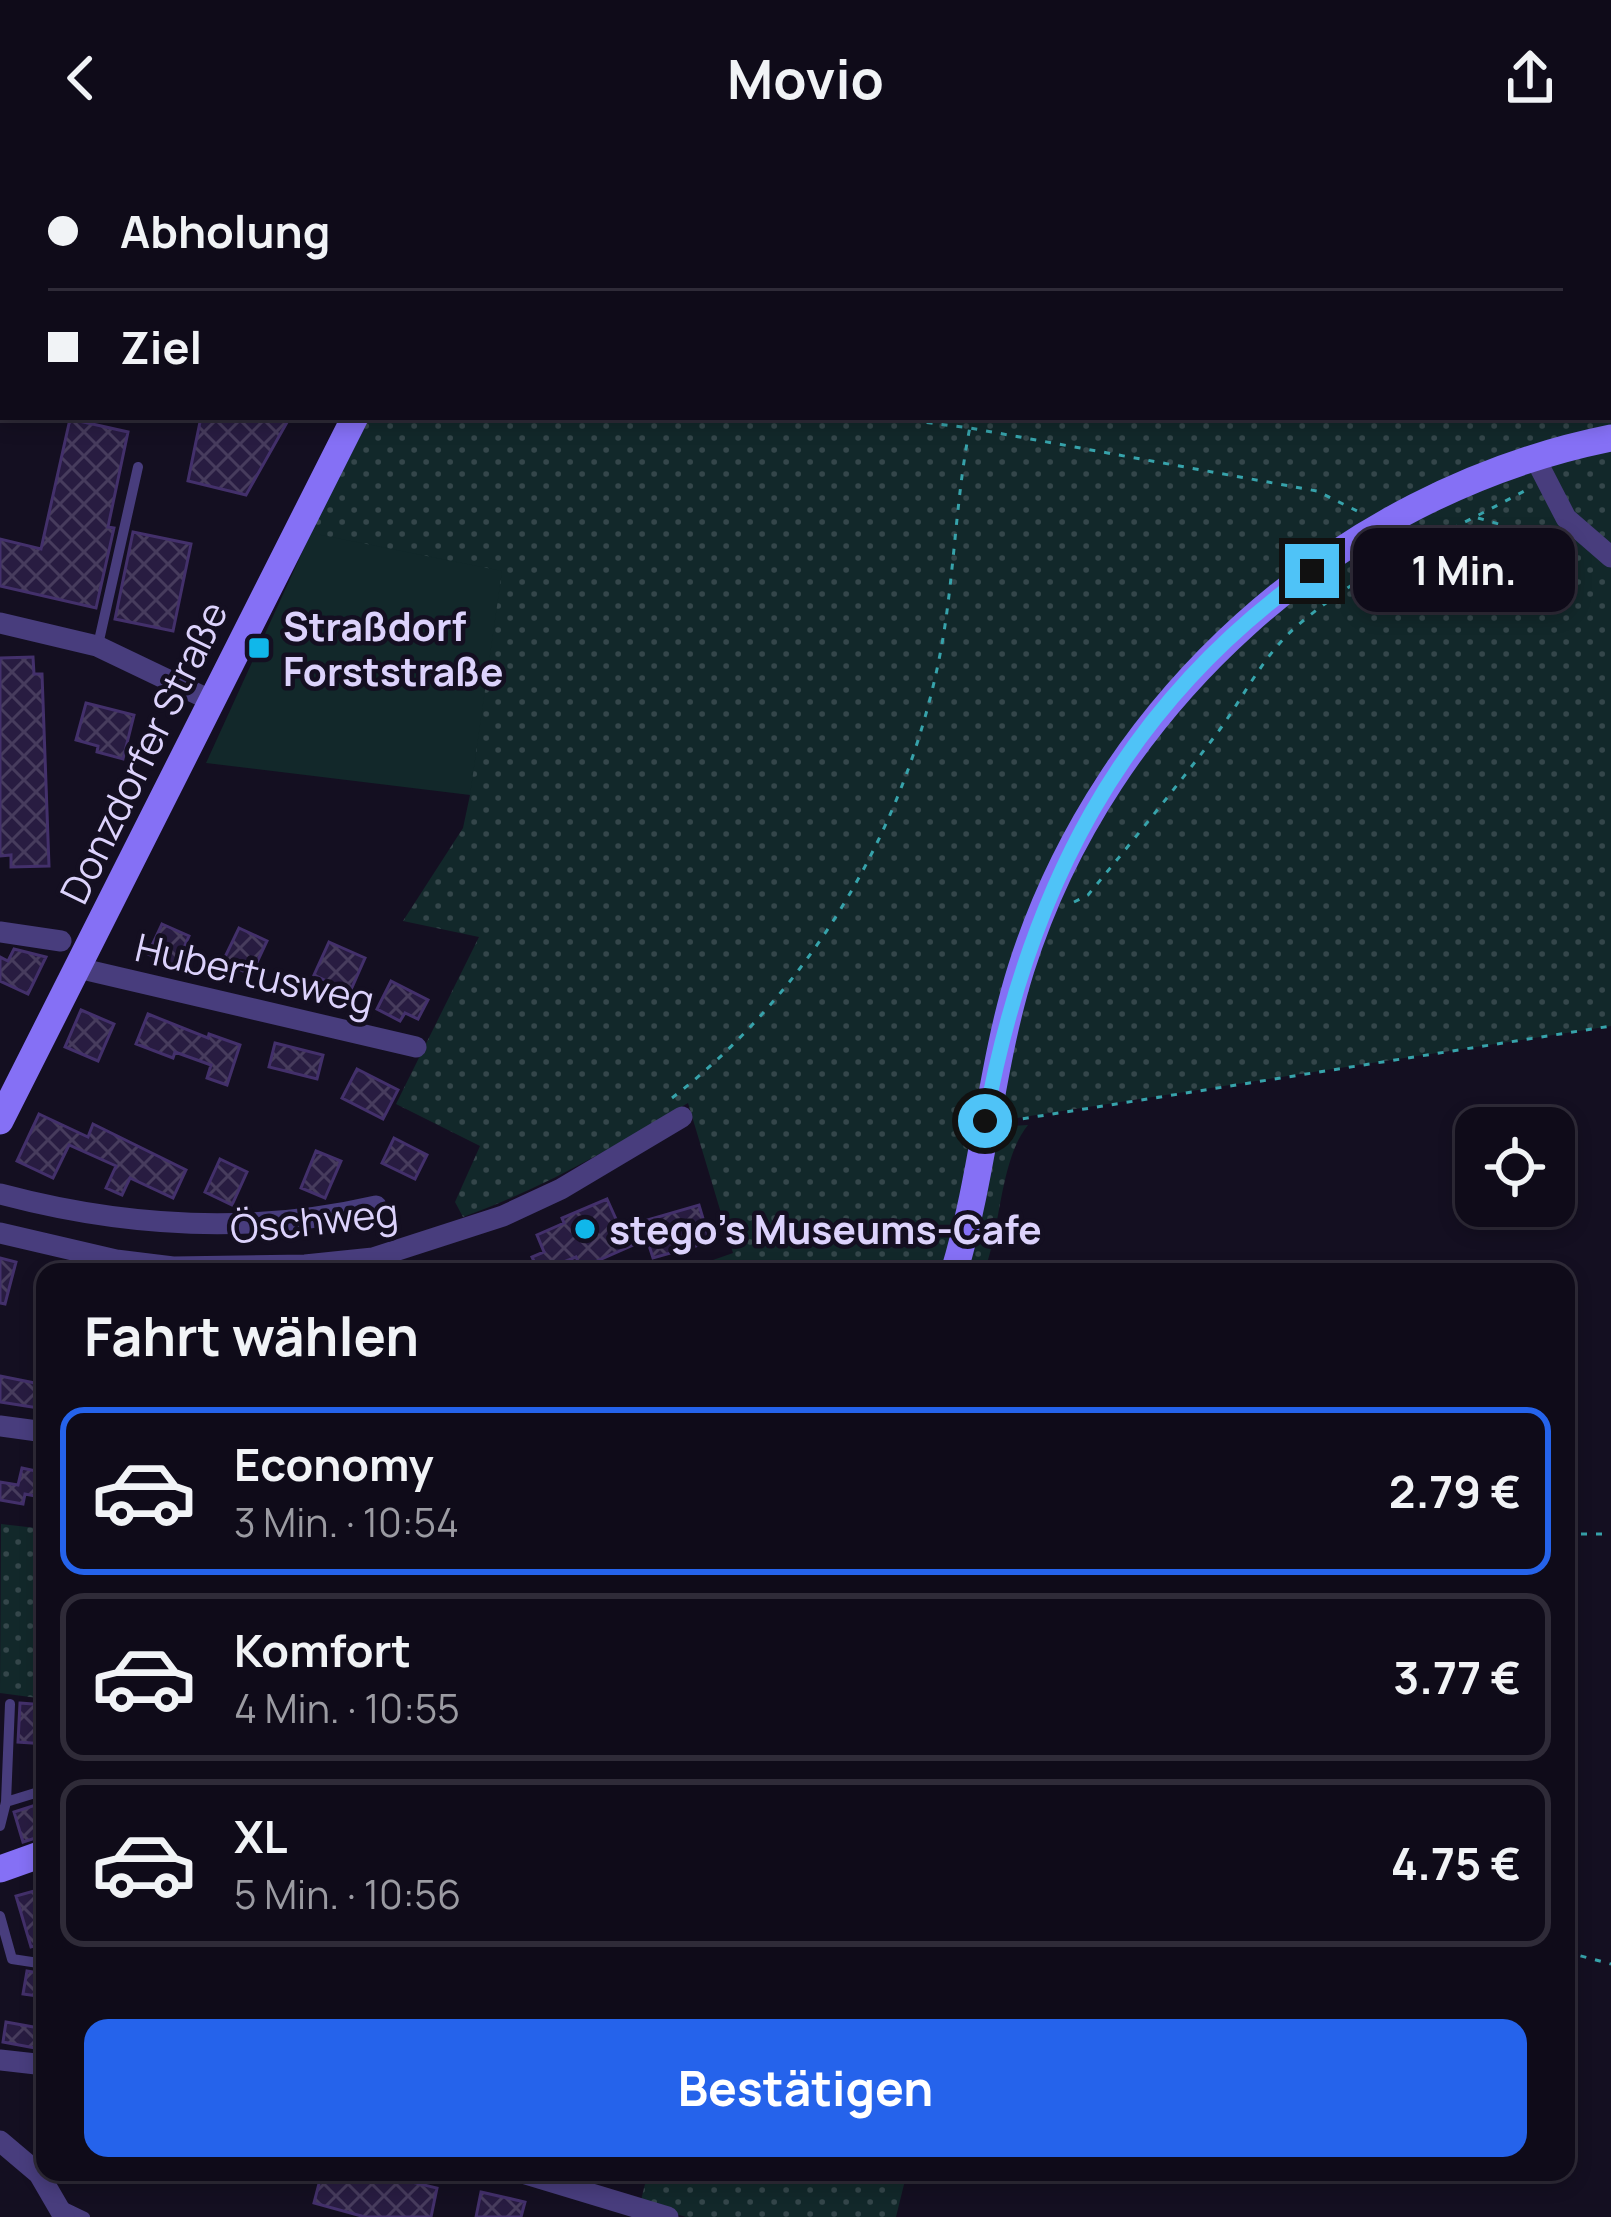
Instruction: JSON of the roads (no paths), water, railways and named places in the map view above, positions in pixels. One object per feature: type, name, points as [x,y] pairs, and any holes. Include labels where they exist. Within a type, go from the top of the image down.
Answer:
[{"type":"main road","name":"Donzdorfer Straße","points":[[0,1121],[353,420]]},
{"type":"main road","points":[[956,1263],[1004,1028],[1036,925],[1086,819],[1171,698],[1280,594],[1375,526],[1474,480],[1540,469],[1611,438]]},
{"type":"main road","points":[[0,1869],[36,1856]]},
{"type":"street","points":[[1540,469],[1566,518],[1611,557]]},
{"type":"street","points":[[0,622],[97,646],[212,701]]},
{"type":"street","points":[[0,932],[61,941]]},
{"type":"street","name":"Hubertusweg","points":[[78,968],[416,1047]]},
{"type":"street","name":"Öschweg","points":[[379,1263],[503,1216],[594,1172],[673,1111]]},
{"type":"street","points":[[0,1194],[68,1212],[226,1225],[291,1222],[376,1206]]},
{"type":"street","name":"Öschweg","points":[[0,1233],[137,1263]]},
{"type":"street","points":[[0,1426],[36,1431]]},
{"type":"street","points":[[0,2060],[36,2064]]},
{"type":"street","points":[[0,2141],[36,2171]]},
{"type":"street","points":[[43,2181],[61,2211]]},
{"type":"street","points":[[549,2181],[668,2217]]},
{"type":"lane","points":[[97,646],[138,467]]},
{"type":"lane","points":[[0,1826],[6,1802],[10,1704]]},
{"type":"lane","points":[[6,1802],[36,1793]]},
{"type":"lane","points":[[0,1916],[12,1959],[36,1963]]},
{"type":"lane","points":[[61,2211],[85,2217]]},
{"type":"place","name":"Straßdorf Forststraße","points":[[259,648]]},
{"type":"place","name":"stego's Museums-Cafe","points":[[585,1229]]}]
